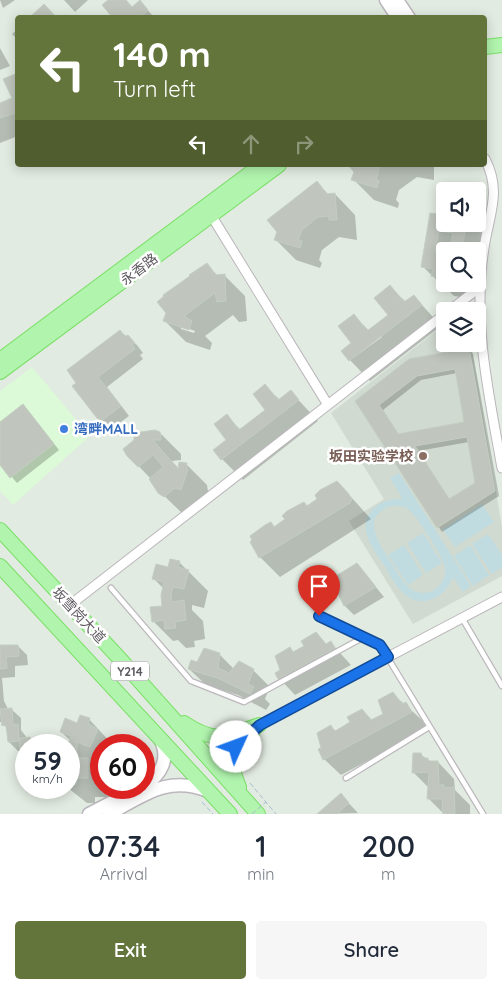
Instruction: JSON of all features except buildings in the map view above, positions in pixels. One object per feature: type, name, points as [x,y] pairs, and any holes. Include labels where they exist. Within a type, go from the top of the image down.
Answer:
[{"type":"main road","points":[[487,38],[502,35]]},
{"type":"main road","points":[[487,47],[502,45]]},
{"type":"main road","name":"永香路","points":[[0,360],[258,167]]},
{"type":"main road","name":"永香路","points":[[0,372],[276,167]]},
{"type":"main road","name":"坂雪岗大道","points":[[0,530],[245,800],[262,808]]},
{"type":"main road","name":"坂雪岗大道","points":[[0,566],[159,737],[204,794],[230,814]]},
{"type":"main road","points":[[168,713],[197,732],[209,737],[229,736],[260,725]]},
{"type":"main road","points":[[245,800],[233,770],[233,756],[239,742],[260,725]]},
{"type":"street","points":[[386,0],[396,15]]},
{"type":"street","points":[[396,0],[407,15]]},
{"type":"street","points":[[485,242],[494,198],[493,176],[487,163]]},
{"type":"street","points":[[211,215],[328,405]]},
{"type":"street","points":[[461,302],[474,292]]},
{"type":"street","points":[[480,292],[482,351],[502,468]]},
{"type":"street","points":[[70,605],[436,321]]},
{"type":"street","points":[[260,725],[502,597]]},
{"type":"street","points":[[155,777],[163,766],[166,756],[159,737]]},
{"type":"street","points":[[109,814],[168,785],[193,785],[204,794]]},
{"type":"street","points":[[89,814],[118,799]]},
{"type":"lane","points":[[111,588],[192,681],[244,702],[364,637]]},
{"type":"lane","points":[[319,616],[380,645],[483,814]]},
{"type":"lane","points":[[462,618],[502,686]]},
{"type":"lane","points":[[346,778],[429,726]]},
{"type":"path","points":[[250,783],[262,808],[276,814]]},
{"type":"path","points":[[204,794],[213,814]]},
{"type":"path","points":[[252,814],[262,808]]},
{"type":"shaded area","name":"坂田实验学校","points":[[436,331],[436,352],[472,352],[502,527],[502,576],[413,624],[349,521],[384,499],[331,413]]},
{"type":"shaded area","points":[[32,367],[90,436],[13,505],[0,491],[0,391]]},
{"type":"shaded area","points":[[399,473],[471,586],[463,592],[453,577],[450,584],[439,595],[433,599],[419,601],[411,599],[404,594],[393,581],[370,543],[366,527],[367,519],[374,508],[381,503],[403,499],[390,478]],"holes":[[[391,506],[407,508],[423,527],[440,555],[445,568],[445,575],[441,584],[433,591],[419,593],[407,586],[378,541],[374,524],[376,517],[381,511]]]},
{"type":"shaded area","points":[[482,504],[494,522],[455,547],[443,529]]},
{"type":"shaded area","points":[[423,533],[442,563],[426,573],[407,543]]},
{"type":"shaded area","points":[[488,534],[502,555],[502,567],[492,574],[472,544]]},
{"type":"shaded area","points":[[404,545],[423,575],[408,585],[388,555]]},
{"type":"shaded area","points":[[470,545],[489,575],[473,586],[454,556]]},
{"type":"place","name":"湾畔MALL","points":[[64,429]]},
{"type":"place","name":"坂田实验学校","points":[[423,456]]},
{"type":"route","points":[[236,747],[239,742],[260,725],[388,657],[380,645],[319,616]]}]
